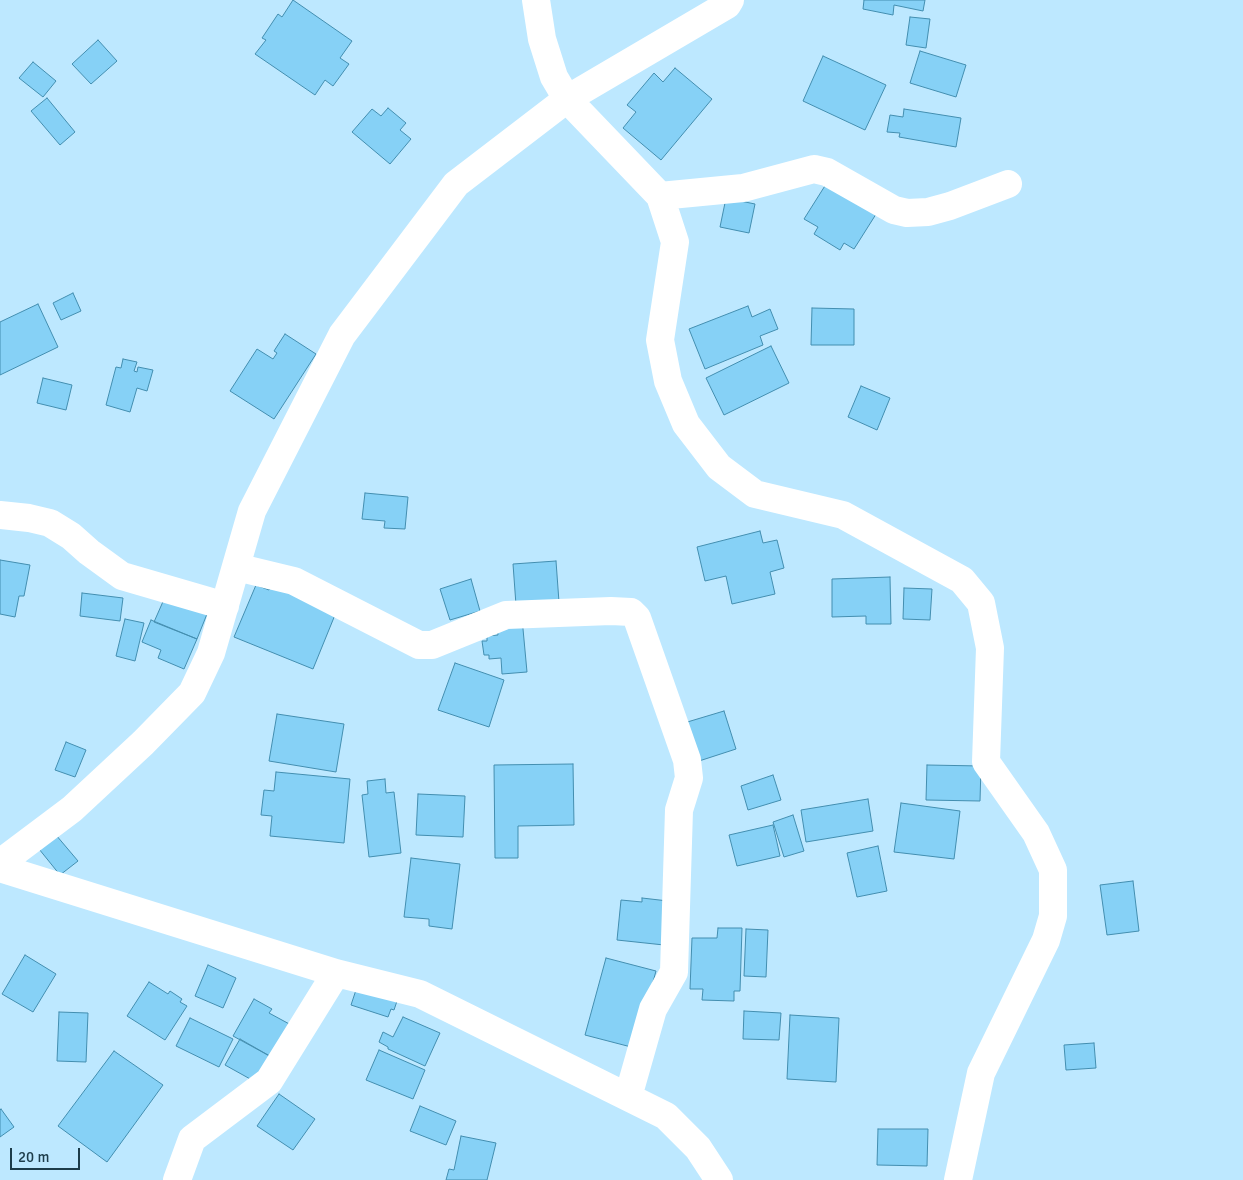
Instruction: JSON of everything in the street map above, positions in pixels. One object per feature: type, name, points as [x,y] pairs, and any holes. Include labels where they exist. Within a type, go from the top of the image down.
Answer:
[{"type":"street","points":[[536,0],[542,39],[554,77],[567,99],[660,196],[675,242],[660,340],[668,381],[686,424],[718,467],[755,494],[843,515],[962,580],[982,603],[990,648],[986,762],[1036,833],[1054,870],[1053,916],[1046,940],[981,1073],[958,1180]]},
{"type":"street","points":[[0,863],[72,809],[143,743],[192,693],[211,652],[252,511],[342,335],[456,184],[567,99],[727,5],[730,0]]},
{"type":"street","points":[[660,196],[742,188],[814,169],[827,172],[894,210],[908,213],[928,212],[950,206],[1008,184]]},
{"type":"street","points":[[0,515],[29,518],[50,523],[71,536],[122,576],[225,606]]},
{"type":"street","points":[[236,567],[294,581],[419,645],[432,645],[506,615],[611,611],[631,612],[637,618],[687,760],[689,778],[679,810],[674,972],[653,1009],[628,1097]]},
{"type":"street","points":[[0,868],[336,973],[420,994],[666,1116],[698,1148],[719,1180]]},
{"type":"street","points":[[177,1180],[192,1139],[269,1082],[336,973]]},
{"type":"building","points":[[293,0],[352,41],[340,58],[349,64],[333,86],[325,80],[315,95],[255,54],[266,40],[262,38],[278,14],[282,17]]},
{"type":"building","points":[[864,0],[925,0],[923,11],[894,5],[893,15],[863,9]]},
{"type":"building","points":[[910,17],[930,19],[926,48],[906,45]]},
{"type":"building","points":[[98,40],[117,61],[91,84],[72,64]]},
{"type":"building","points":[[920,51],[966,65],[956,97],[910,83]]},
{"type":"building","points":[[823,56],[886,85],[865,130],[803,101]]},
{"type":"building","points":[[33,62],[56,81],[43,97],[19,78]]},
{"type":"building","points":[[675,68],[712,99],[661,160],[623,128],[636,112],[627,105],[654,73],[663,82]]},
{"type":"building","points":[[47,98],[75,132],[60,145],[31,111]]},
{"type":"building","points":[[388,108],[406,123],[400,130],[411,139],[390,164],[352,132],[372,109],[381,116]]},
{"type":"building","points":[[904,109],[961,118],[956,147],[899,137],[900,133],[887,132],[890,115],[903,117]]},
{"type":"building","points":[[828,181],[878,211],[854,249],[844,243],[840,250],[814,234],[818,227],[804,219]]},
{"type":"building","points":[[726,198],[755,204],[749,233],[720,227]]},
{"type":"building","points":[[73,293],[81,311],[61,320],[53,303]]},
{"type":"building","points":[[38,304],[58,347],[0,375],[0,322]]},
{"type":"building","points":[[748,306],[752,317],[770,309],[778,329],[760,336],[763,345],[705,369],[689,329]]},
{"type":"building","points":[[812,308],[854,309],[854,345],[811,345]]},
{"type":"building","points":[[285,334],[316,354],[274,419],[230,391],[257,349],[273,359],[277,353],[274,351]]},
{"type":"building","points":[[771,346],[789,383],[724,415],[706,378]]},
{"type":"building","points":[[123,359],[137,362],[134,371],[137,372],[138,367],[153,370],[147,391],[137,388],[130,412],[106,405],[116,367],[121,368]]},
{"type":"building","points":[[43,378],[72,385],[66,410],[37,403]]},
{"type":"building","points":[[861,386],[890,398],[877,430],[848,417]]},
{"type":"building","points":[[365,493],[408,497],[405,529],[384,528],[385,521],[362,519]]},
{"type":"building","points":[[760,531],[763,543],[777,540],[784,568],[770,572],[775,594],[732,604],[726,576],[705,581],[697,547]]},
{"type":"building","points":[[0,560],[30,565],[24,596],[19,596],[15,617],[0,614]]},
{"type":"building","points":[[556,561],[559,602],[516,605],[513,564]]},
{"type":"building","points":[[890,577],[891,624],[866,624],[866,616],[832,617],[832,579]]},
{"type":"building","points":[[471,579],[480,611],[450,620],[440,589]]},
{"type":"building","points":[[272,583],[337,610],[313,669],[234,637],[256,585],[269,590]]},
{"type":"building","points":[[904,588],[932,589],[930,620],[903,619]]},
{"type":"building","points":[[82,593],[123,598],[120,621],[80,616]]},
{"type":"building","points":[[165,597],[207,614],[197,639],[154,622]]},
{"type":"building","points":[[522,618],[527,672],[502,674],[501,658],[489,659],[489,655],[484,655],[482,641],[487,641],[487,636],[498,635],[496,620]]},
{"type":"building","points":[[125,619],[144,623],[135,661],[116,656]]},
{"type":"building","points":[[151,620],[197,639],[184,669],[158,658],[161,650],[142,642]]},
{"type":"building","points":[[455,663],[504,680],[489,727],[438,710]]},
{"type":"building","points":[[724,711],[736,749],[696,762],[684,723]]},
{"type":"building","points":[[277,714],[344,724],[336,772],[269,761]]},
{"type":"building","points":[[66,742],[86,750],[75,777],[55,770]]},
{"type":"building","points":[[573,764],[574,825],[518,826],[518,858],[495,858],[494,765]]},
{"type":"building","points":[[927,765],[981,766],[980,801],[926,800]]},
{"type":"building","points":[[276,772],[350,779],[344,843],[270,836],[272,816],[261,815],[264,790],[274,791]]},
{"type":"building","points":[[773,775],[781,800],[748,810],[741,786]]},
{"type":"building","points":[[385,779],[386,793],[394,792],[401,853],[369,857],[362,795],[368,794],[367,781]]},
{"type":"building","points":[[418,794],[465,796],[463,837],[416,835]]},
{"type":"building","points":[[868,799],[873,831],[806,842],[801,810]]},
{"type":"building","points":[[901,803],[960,811],[954,859],[894,852]]},
{"type":"building","points":[[793,815],[804,851],[784,857],[773,822]]},
{"type":"building","points":[[773,825],[780,856],[737,866],[729,835]]},
{"type":"building","points":[[56,835],[78,861],[60,875],[39,849]]},
{"type":"building","points":[[878,846],[887,891],[857,897],[847,853]]},
{"type":"building","points":[[411,858],[460,864],[452,929],[429,926],[429,919],[404,917]]},
{"type":"building","points":[[1133,881],[1139,931],[1107,935],[1100,885]]},
{"type":"building","points":[[642,898],[668,901],[664,945],[617,940],[621,900],[642,902]]},
{"type":"building","points":[[718,928],[742,928],[740,991],[734,991],[734,1001],[702,1000],[703,989],[690,989],[692,938],[717,938]]},
{"type":"building","points":[[746,929],[768,930],[766,977],[744,976]]},
{"type":"building","points":[[25,955],[56,974],[33,1012],[2,994]]},
{"type":"building","points":[[606,958],[656,971],[635,1048],[585,1035]]},
{"type":"building","points":[[208,965],[236,978],[223,1008],[195,996]]},
{"type":"building","points":[[149,982],[168,994],[170,991],[182,999],[180,1002],[187,1006],[165,1040],[127,1016]]},
{"type":"building","points":[[357,987],[398,998],[394,1010],[391,1009],[388,1017],[351,1005]]},
{"type":"building","points":[[254,999],[272,1009],[269,1013],[293,1026],[275,1059],[233,1036]]},
{"type":"building","points":[[744,1011],[781,1013],[779,1040],[743,1039]]},
{"type":"building","points":[[59,1012],[88,1013],[86,1062],[57,1061]]},
{"type":"building","points":[[790,1015],[839,1018],[836,1082],[787,1079]]},
{"type":"building","points":[[403,1017],[440,1033],[425,1066],[388,1049],[388,1047],[379,1042],[383,1032],[393,1037]]},
{"type":"building","points":[[190,1018],[233,1039],[219,1067],[176,1046]]},
{"type":"building","points":[[240,1039],[275,1059],[261,1085],[225,1065]]},
{"type":"building","points":[[1094,1043],[1096,1068],[1066,1070],[1064,1045]]},
{"type":"building","points":[[379,1050],[425,1070],[413,1099],[366,1080]]},
{"type":"building","points":[[114,1051],[163,1085],[107,1162],[58,1126]]},
{"type":"building","points":[[279,1094],[315,1119],[293,1150],[257,1126]]},
{"type":"building","points":[[420,1106],[456,1121],[446,1145],[410,1131]]},
{"type":"building","points":[[0,1110],[14,1127],[0,1137]]},
{"type":"building","points":[[878,1129],[928,1129],[927,1166],[877,1165]]},
{"type":"building","points":[[461,1136],[496,1143],[487,1180],[446,1180],[449,1169],[454,1170]]}]
